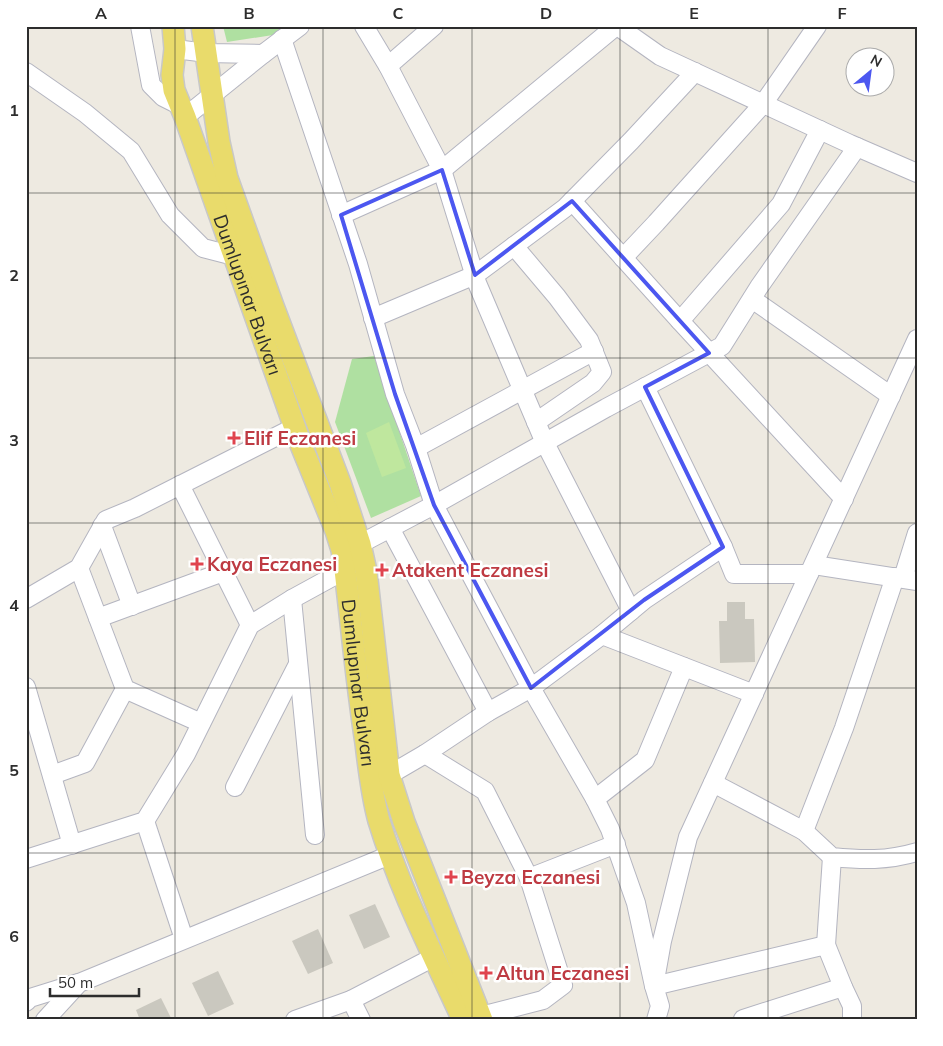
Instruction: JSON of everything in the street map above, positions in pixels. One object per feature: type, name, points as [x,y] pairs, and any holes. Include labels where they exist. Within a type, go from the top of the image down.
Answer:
[{"type":"main road","name":"Dumlupınar Bulvarı","points":[[173,26],[175,49],[172,75],[174,90],[294,427],[342,550],[363,724],[379,820],[404,893],[434,957],[476,1019]]},
{"type":"main road","name":"Dumlupınar Bulvarı","points":[[202,26],[219,142],[230,186],[269,297],[340,483],[360,544],[366,571],[389,775],[404,822],[476,1019]]},
{"type":"street","points":[[140,26],[152,85],[163,97],[182,111],[212,94],[300,26]]},
{"type":"street","points":[[364,26],[388,66],[442,170],[477,283],[522,391],[545,444],[631,611]]},
{"type":"street","points":[[388,66],[434,26]]},
{"type":"street","points":[[341,215],[442,170],[616,26]]},
{"type":"street","points":[[620,26],[660,56],[857,147],[917,172]]},
{"type":"street","points":[[623,258],[762,104],[811,29]]},
{"type":"street","points":[[282,40],[358,264],[395,394],[416,448],[434,505],[531,688],[595,799],[616,844],[636,903],[660,1006],[656,1020]]},
{"type":"street","points":[[175,49],[207,53],[263,54]]},
{"type":"street","points":[[26,72],[85,113],[132,151],[170,215],[203,248],[234,256]]},
{"type":"street","points":[[373,318],[475,274],[565,208],[695,72]]},
{"type":"street","points":[[680,321],[781,204],[820,130]]},
{"type":"street","points":[[360,544],[722,346],[752,299],[857,147]]},
{"type":"street","points":[[572,201],[844,499]]},
{"type":"street","points":[[514,246],[557,297],[589,340],[602,372],[593,383],[536,422]]},
{"type":"street","points":[[752,299],[891,396]]},
{"type":"street","points":[[654,986],[662,941],[688,837],[917,339]]},
{"type":"street","points":[[416,448],[594,351]]},
{"type":"street","points":[[645,388],[723,547],[734,574],[812,570],[905,579]]},
{"type":"street","points":[[26,599],[79,568],[106,520],[135,508],[294,427]]},
{"type":"street","points":[[180,485],[250,626]]},
{"type":"street","points":[[102,526],[132,606]]},
{"type":"street","points":[[390,528],[488,712]]},
{"type":"street","points":[[804,830],[905,579],[917,533]]},
{"type":"street","points":[[389,775],[425,754],[488,712],[531,688],[602,635],[644,600],[723,547]]},
{"type":"street","points":[[79,568],[125,689],[201,723]]},
{"type":"street","points":[[26,859],[145,821],[186,754],[250,626],[292,599],[345,570]]},
{"type":"street","points":[[98,618],[223,572]]},
{"type":"street","points":[[292,599],[315,835]]},
{"type":"street","points":[[602,635],[754,694]]},
{"type":"street","points":[[235,787],[299,663]]},
{"type":"street","points":[[595,799],[645,760],[684,667]]},
{"type":"street","points":[[26,687],[72,845]]},
{"type":"street","points":[[52,775],[84,763],[125,689]]},
{"type":"street","points":[[425,754],[485,791],[529,878],[563,985],[543,1000],[476,1019]]},
{"type":"street","points":[[713,783],[804,830],[832,857],[866,860],[900,857],[917,852]]},
{"type":"street","points":[[145,821],[184,939]]},
{"type":"street","points":[[529,878],[616,844]]},
{"type":"street","points":[[28,996],[79,983],[390,854]]},
{"type":"street","points":[[832,857],[826,945],[852,1006],[852,1020]]},
{"type":"street","points":[[654,986],[826,945]]},
{"type":"street","points":[[295,1020],[351,1000],[434,957]]},
{"type":"street","points":[[45,1020],[79,983]]},
{"type":"street","points":[[743,1019],[843,987]]},
{"type":"street","points":[[351,1000],[361,1020]]},
{"type":"highlighted area","points":[[442,170],[475,275],[572,201],[709,353],[645,387],[723,547],[644,600],[531,688],[434,505],[395,394],[341,215]]},
{"type":"green space","points":[[223,26],[283,26],[273,35],[227,42]]},
{"type":"green space","points":[[374,356],[421,496],[371,518],[335,422],[352,359]]},
{"type":"green space","points":[[389,422],[406,468],[382,477],[366,433]]},
{"type":"building","points":[[727,602],[745,602],[745,619],[754,619],[755,662],[720,663],[719,621],[727,621]]},
{"type":"building","points":[[375,904],[390,937],[364,949],[349,915]]},
{"type":"building","points":[[318,929],[333,963],[308,974],[292,941]]},
{"type":"building","points":[[218,971],[234,1004],[208,1016],[192,983]]},
{"type":"building","points":[[161,998],[172,1020],[140,1020],[136,1010]]},
{"type":"place","name":"Elif Eczanesi","points":[[234,438]]},
{"type":"place","name":"Kaya Eczanesi","points":[[197,564]]},
{"type":"place","name":"Atakent Eczanesi","points":[[382,570]]},
{"type":"place","name":"Beyza Eczanesi","points":[[451,877]]},
{"type":"place","name":"Altun Eczanesi","points":[[486,973]]}]
